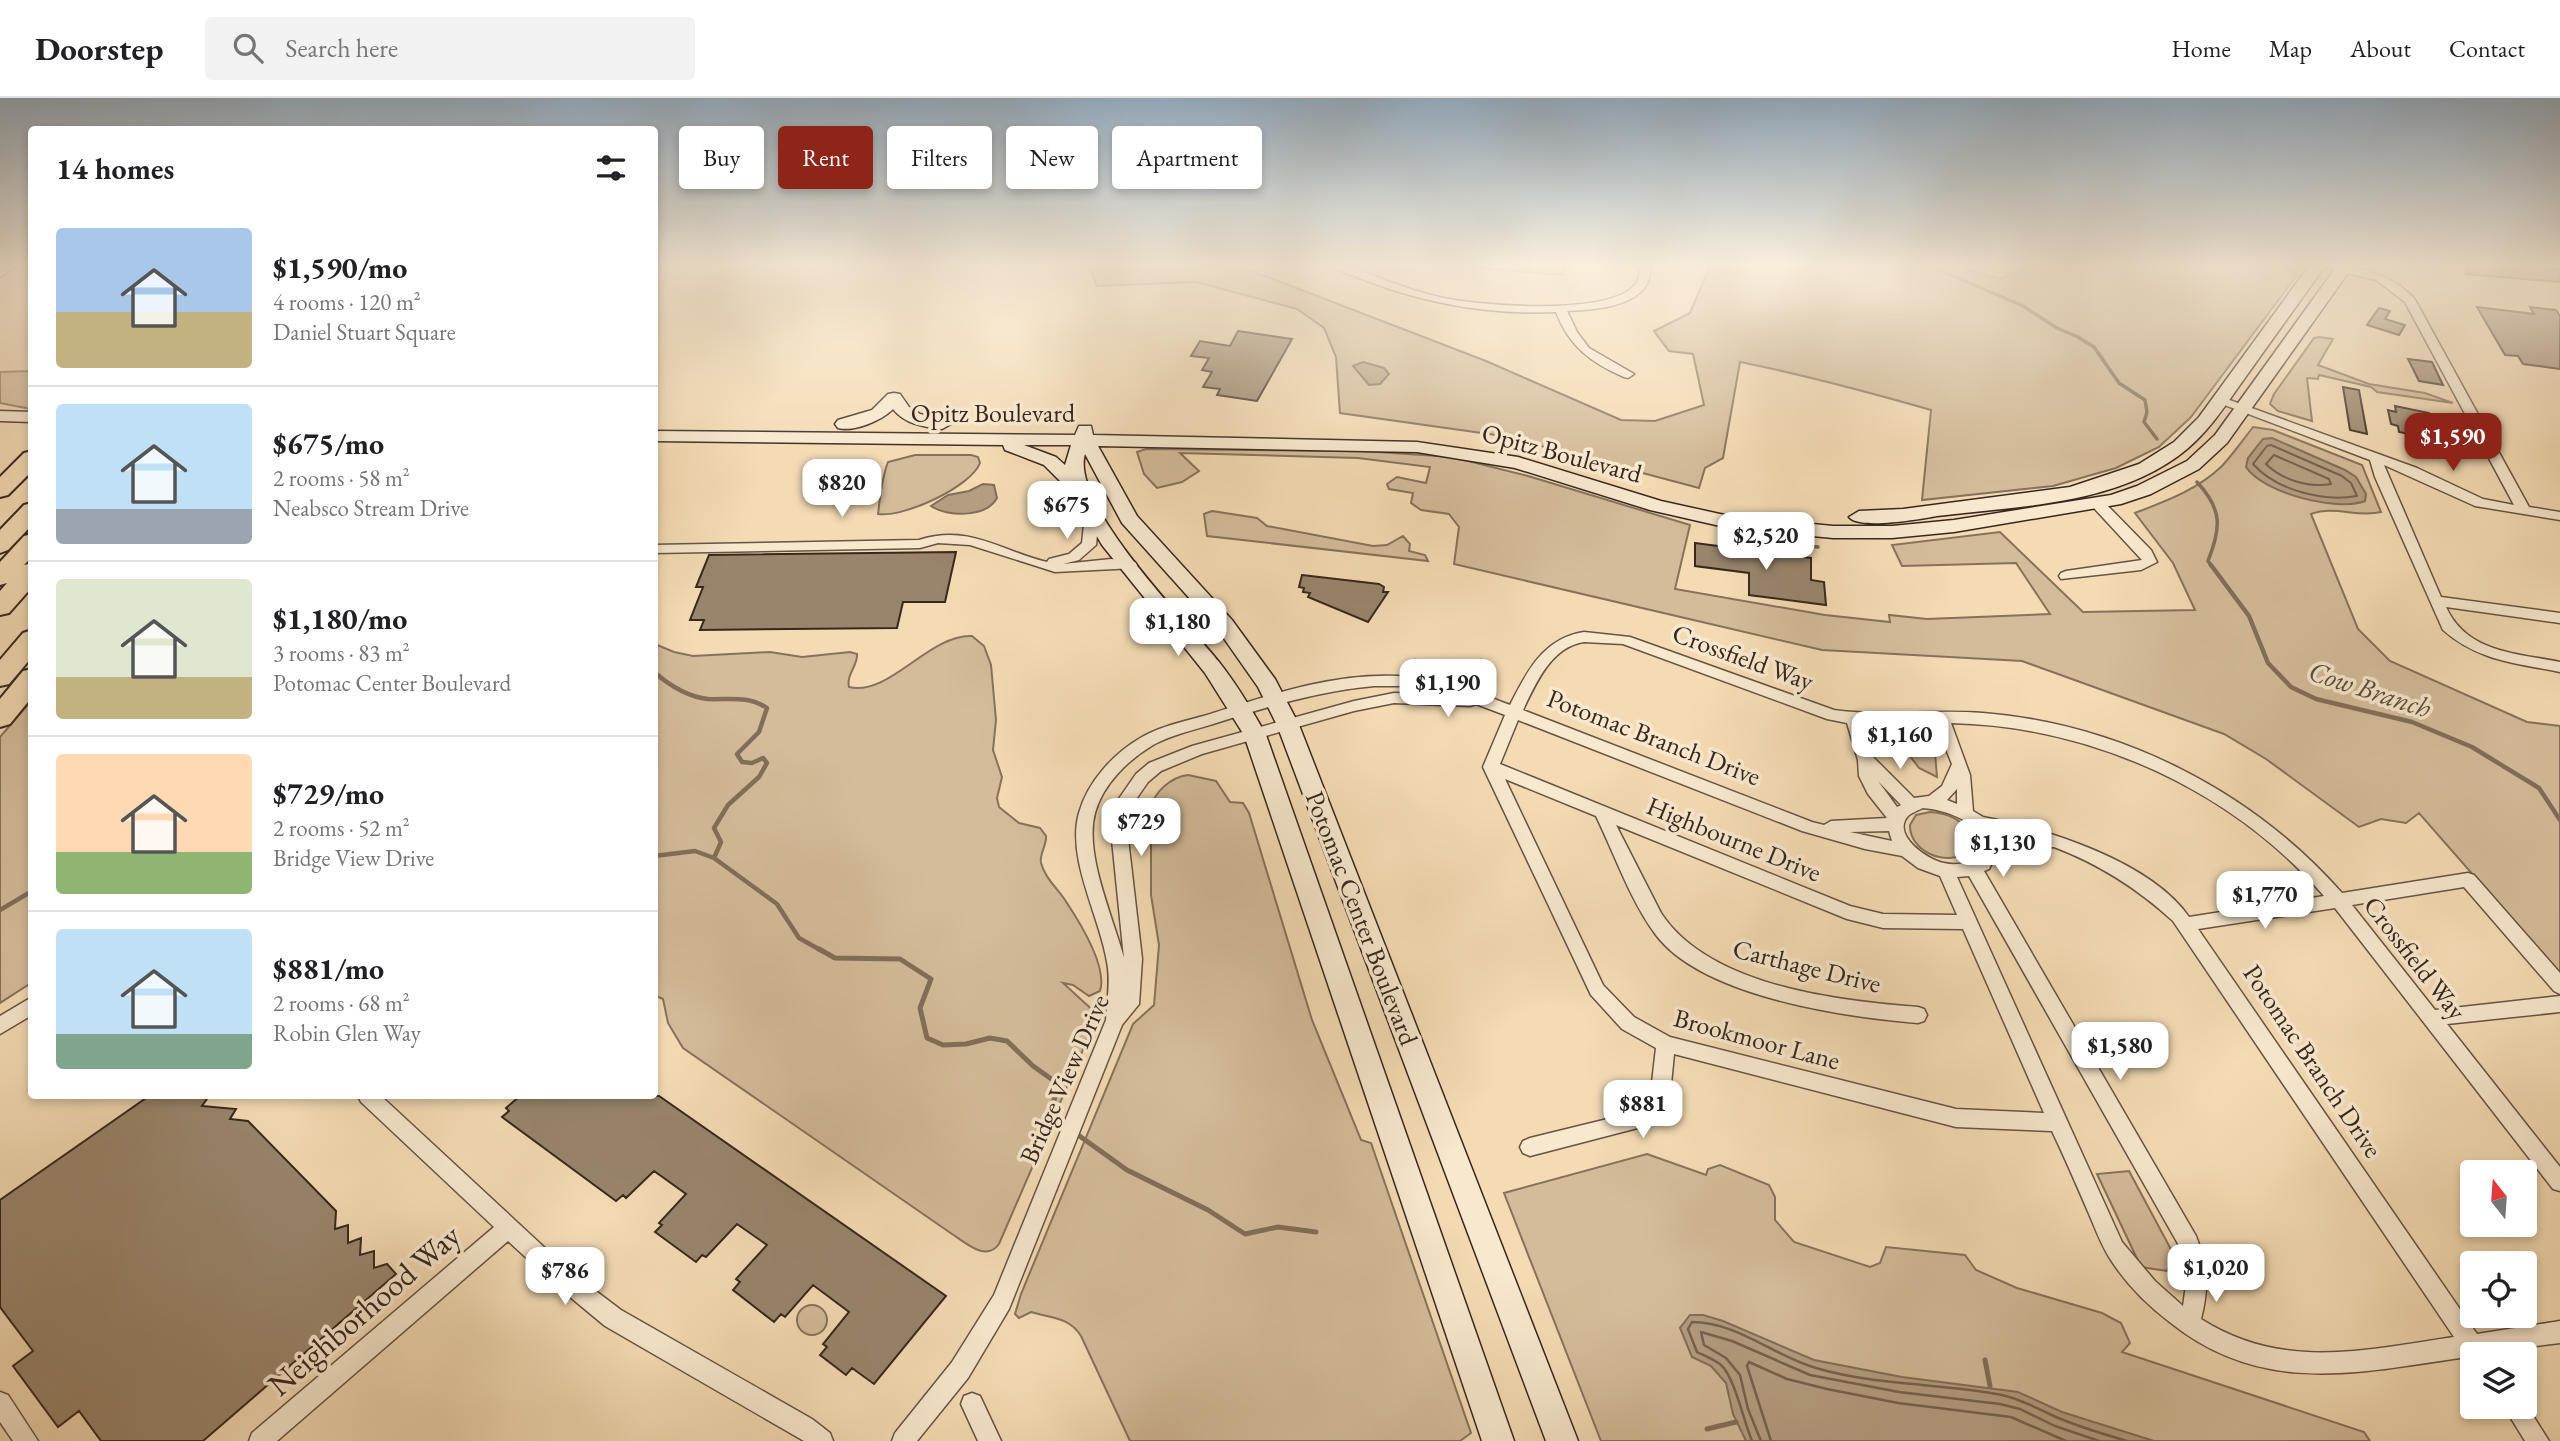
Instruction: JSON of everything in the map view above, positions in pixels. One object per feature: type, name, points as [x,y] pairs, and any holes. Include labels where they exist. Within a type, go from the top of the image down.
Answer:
[{"type":"highway","points":[[0,489],[26,464]]},
{"type":"highway","points":[[0,545],[28,514]]},
{"type":"highway","points":[[0,577],[28,546]]},
{"type":"highway","points":[[0,607],[28,576]]},
{"type":"highway","points":[[0,677],[28,644]]},
{"type":"highway","points":[[0,717],[28,683]]},
{"type":"main road","name":"Opitz Boulevard","points":[[658,436],[984,440],[1085,432],[1387,431],[1450,437],[1526,451],[1652,490],[1714,505],[1792,515],[1871,517],[2061,494],[2124,478],[2146,468],[2180,446],[2205,421],[2272,329]]},
{"type":"main road","name":"Opitz Boulevard","points":[[658,423],[942,424],[1383,445],[1451,451],[1518,463],[1697,516],[1804,531],[1892,532],[2098,504],[2144,490],[2193,465],[2221,439],[2298,329]]},
{"type":"main road","points":[[844,424],[877,414],[894,398],[906,415],[920,421],[942,424]]},
{"type":"main road","points":[[0,416],[21,425]]},
{"type":"main road","name":"Potomac Center Boulevard","points":[[1085,432],[1075,451],[1073,462],[1081,491],[1093,516],[1208,662],[1241,710],[1255,736],[1499,1441]]},
{"type":"main road","name":"Potomac Center Boulevard","points":[[1085,432],[1129,519],[1225,625],[1289,725],[1562,1441]]},
{"type":"main road","points":[[984,440],[1027,450],[1051,461],[1081,491]]},
{"type":"street","points":[[1567,329],[1579,345],[1600,360],[1628,374]]},
{"type":"street","points":[[2426,329],[2525,512]]},
{"type":"street","points":[[2220,401],[2412,471],[2465,498],[2495,507],[2560,516]]},
{"type":"street","points":[[2376,457],[2381,477],[2448,626],[2479,649],[2504,657],[2560,667]]},
{"type":"street","points":[[2066,576],[2141,566],[2150,562],[2148,555],[2098,504]]},
{"type":"street","points":[[1041,565],[1070,559],[1087,548],[1092,539],[1093,516]]},
{"type":"street","points":[[658,538],[921,535],[929,540]]},
{"type":"street","points":[[658,549],[920,544],[929,540],[978,541],[1041,565],[1061,569],[1104,563],[1129,565]]},
{"type":"street","points":[[2436,601],[2560,618]]},
{"type":"street","name":"Crossfield Way","points":[[1514,713],[1543,663],[1560,645],[1580,638],[1608,636],[1832,715],[1853,718],[1986,719],[2064,732],[2148,760],[2203,787],[2254,821],[2282,843],[2339,901],[2431,1018],[2550,1157],[2560,1182]]},
{"type":"street","name":"Potomac Branch Drive","points":[[1274,698],[1340,682],[1424,682],[1459,691],[1808,827],[1864,843],[1905,850]]},
{"type":"street","points":[[1115,1020],[1118,972],[1109,931],[1085,856],[1083,837],[1087,809],[1100,783],[1131,752],[1172,731],[1274,698]]},
{"type":"street","name":"Potomac Branch Drive","points":[[1289,725],[1385,699],[1479,701]]},
{"type":"street","points":[[1491,767],[1514,713]]},
{"type":"street","points":[[1853,718],[1866,761],[1867,776],[1896,822],[1897,837],[1905,850],[1923,864],[1946,871],[1974,869],[1989,857],[1991,848],[1987,835],[1972,817],[1954,747],[1941,718]]},
{"type":"street","name":"Bridge View Drive","points":[[903,1441],[960,1370],[989,1326],[1006,1293],[1115,1020],[1130,1004],[1133,984],[1119,830],[1124,804],[1142,778],[1155,767],[1197,750],[1289,725]]},
{"type":"street","points":[[1866,761],[1911,805]]},
{"type":"street","points":[[1933,802],[1949,789],[1958,766]]},
{"type":"street","name":"Highbourne Drive","points":[[1491,767],[1847,912],[1883,921],[1967,922]]},
{"type":"street","name":"Brookmoor Lane","points":[[1491,767],[1597,990],[1628,1023],[1666,1044],[1956,1118],[2056,1122]]},
{"type":"street","points":[[1896,822],[1911,805],[1933,802],[1972,817]]},
{"type":"street","name":"Carthage Drive","points":[[1601,811],[1664,931],[1681,950],[1714,970],[1758,986],[1867,1012],[1918,1015]]},
{"type":"street","name":"Potomac Branch Drive","points":[[1972,817],[2031,832],[2102,859],[2165,902],[2186,925],[2471,1342]]},
{"type":"street","name":"Potomac Branch Drive","points":[[1808,827],[1896,822]]},
{"type":"street","name":"Potomac Branch Drive","points":[[1991,848],[2009,844],[2061,844]]},
{"type":"street","points":[[1974,869],[2184,1234],[2199,1275],[2189,1323]]},
{"type":"street","points":[[1946,871],[2115,1249],[2148,1292],[2189,1323],[2224,1343],[2258,1357],[2307,1365],[2460,1352]]},
{"type":"street","points":[[2186,925],[2468,880],[2560,986]]},
{"type":"street","points":[[2431,1018],[2560,1004]]},
{"type":"street","points":[[0,1026],[28,1008]]},
{"type":"street","points":[[1530,1147],[1646,1118],[1659,1104],[1666,1044]]},
{"type":"street","points":[[371,1099],[565,1280],[613,1318],[804,1427],[822,1441]]},
{"type":"street","name":"Neighborhood Way","points":[[260,1441],[509,1227]]},
{"type":"street","points":[[2513,1342],[2560,1332]]},
{"type":"street","points":[[0,1403],[27,1441]]},
{"type":"street","points":[[972,1404],[990,1441]]},
{"type":"street","points":[[2523,1419],[2538,1441]]},
{"type":"shaded area","points":[[1324,329],[1402,329],[1486,361],[1621,420],[1655,421],[1704,405],[1693,354],[1669,351],[1654,331],[1659,329],[2257,329],[2191,417],[2159,447],[2116,468],[2053,486],[1922,500],[1931,410],[1812,378],[1740,362],[1723,458],[1705,468],[1699,488],[1503,436],[1340,413],[1336,357]]},
{"type":"shaded area","points":[[2314,338],[2333,339],[2318,365],[2369,384],[2425,393],[2453,403],[2377,392],[2371,387],[2319,375],[2318,379],[2307,378],[2312,421],[2278,411],[2270,404],[2274,394]]},
{"type":"shaded area","points":[[28,371],[28,408],[0,403],[0,372]]},
{"type":"shaded area","points":[[2253,427],[2273,430],[2362,465],[2381,512],[2363,514],[2329,511],[2311,514],[2358,629],[2390,661],[2527,722],[2560,726],[2560,974],[2419,813],[2406,823],[2381,819],[2359,827],[2266,759],[2224,734],[2022,661],[1822,650],[1454,564],[1459,527],[1449,514],[1421,510],[1411,503],[1413,493],[1389,489],[1387,484],[1397,477],[1426,483],[1430,467],[1358,458],[1180,453],[1199,471],[1182,482],[1157,488],[1144,474],[1137,452],[1146,449],[1363,451],[1452,457],[1528,476],[1690,525],[1675,589],[1825,615],[1890,622],[1889,615],[1927,619],[2050,614],[2016,563],[1902,566],[1892,545],[2000,532],[2083,612],[2195,610],[2173,563],[2135,513],[2202,482],[2226,461]]},
{"type":"shaded area","points":[[915,455],[971,455],[978,457],[980,463],[964,482],[935,499],[903,511],[878,514],[888,462]]},
{"type":"shaded area","points":[[1212,511],[1257,518],[1267,526],[1373,546],[1387,545],[1403,536],[1410,544],[1409,551],[1425,555],[1428,561],[1207,536],[1204,514]]},
{"type":"shaded area","points":[[972,636],[984,646],[991,665],[996,720],[993,750],[1002,777],[997,798],[999,807],[1019,823],[1040,828],[1046,836],[1041,860],[1043,868],[1084,931],[1096,957],[1101,981],[1100,991],[1089,996],[1073,985],[1063,983],[1098,1015],[999,1244],[988,1251],[976,1249],[963,1242],[683,1048],[668,1023],[663,999],[658,997],[658,645],[693,656],[770,652],[802,657],[850,652],[857,654],[849,678],[849,687],[864,688],[894,675],[940,645],[956,638]]},
{"type":"shaded area","points":[[28,704],[28,985],[0,1003],[0,737]]},
{"type":"shaded area","points":[[1934,741],[1937,777],[1919,768],[1910,756],[1915,744]]},
{"type":"shaded area","points":[[1188,775],[1216,781],[1230,802],[1243,803],[1249,813],[1312,1020],[1361,1140],[1371,1143],[1471,1433],[1460,1441],[1130,1441],[1076,1330],[1052,1317],[1031,1312],[1019,1318],[1015,1314],[1133,1024],[1154,1005],[1159,945],[1151,895],[1151,808],[1164,786]]},
{"type":"shaded area","points":[[1930,812],[1949,816],[1964,826],[1971,837],[1967,852],[1950,858],[1940,857],[1922,849],[1916,843],[1911,835],[1910,825],[1916,815]]},
{"type":"shaded area","points":[[1647,1154],[1706,1175],[1708,1169],[1720,1165],[1769,1185],[1775,1197],[1775,1220],[1794,1242],[1870,1267],[1880,1263],[1886,1247],[1965,1255],[1976,1270],[2017,1288],[2102,1313],[2121,1323],[2130,1343],[2122,1352],[2364,1432],[2370,1441],[1601,1441],[1504,1193]]},
{"type":"shaded area","points":[[2129,1171],[2174,1255],[2167,1271],[2141,1267],[2097,1174]]},
{"type":"shaded area","points":[[812,1305],[823,1309],[827,1320],[823,1331],[812,1335],[801,1331],[797,1320],[801,1309]]},
{"type":"water","points":[[1363,362],[1384,368],[1389,374],[1380,384],[1369,385],[1353,366]]},
{"type":"water","points":[[2272,438],[2356,477],[2366,494],[2365,501],[2353,504],[2320,502],[2301,498],[2268,485],[2246,467],[2248,458],[2263,439]]},
{"type":"water","points":[[983,484],[994,485],[997,498],[992,505],[984,509],[956,514],[931,506],[948,495],[969,491]]},
{"type":"water","points":[[1690,1315],[1703,1315],[1723,1321],[1814,1360],[1902,1377],[2018,1392],[2062,1412],[2154,1441],[1746,1441],[1733,1414],[1726,1383],[1711,1366],[1692,1357],[1680,1328]]},
{"type":"building","points":[[2379,329],[2403,329],[2399,335]]},
{"type":"building","points":[[2490,329],[2560,329],[2560,369],[2523,364],[2518,356],[2505,355]]},
{"type":"building","points":[[1238,331],[1292,339],[1257,401],[1217,395],[1220,389],[1203,387],[1212,372],[1202,370],[1209,358],[1191,356],[1200,341],[1230,346]]},
{"type":"building","points":[[2408,359],[2432,362],[2443,385],[2419,381]]},
{"type":"building","points":[[2343,387],[2359,390],[2367,434],[2350,430]]},
{"type":"building","points":[[2395,406],[2429,413],[2433,439],[2399,432],[2398,426],[2391,424],[2388,410],[2396,412]]},
{"type":"building","points":[[1695,543],[1811,558],[1811,580],[1824,582],[1826,605],[1749,595],[1749,573],[1695,566]]},
{"type":"building","points":[[956,552],[945,602],[903,602],[897,628],[700,630],[704,620],[690,620],[703,587],[696,587],[709,555]]},
{"type":"building","points":[[1302,575],[1379,584],[1384,587],[1383,592],[1388,592],[1368,622],[1308,597],[1310,593],[1303,592],[1304,588],[1299,587]]},
{"type":"building","points":[[659,1096],[946,1296],[874,1384],[852,1368],[846,1375],[820,1355],[827,1347],[823,1344],[849,1312],[813,1285],[785,1317],[781,1314],[774,1322],[733,1290],[740,1282],[736,1279],[767,1245],[737,1224],[706,1257],[702,1255],[696,1262],[655,1232],[662,1225],[659,1223],[686,1194],[654,1171],[626,1198],[623,1195],[616,1201],[502,1117],[509,1111],[506,1108],[516,1099],[658,1099]]},
{"type":"building","points":[[145,1099],[207,1099],[202,1106],[236,1109],[230,1119],[248,1121],[336,1211],[335,1229],[348,1225],[348,1243],[361,1238],[360,1255],[374,1251],[374,1268],[387,1264],[396,1274],[203,1441],[101,1441],[79,1411],[58,1427],[13,1366],[33,1351],[0,1307],[0,1200]]},
{"type":"waterway","name":"Cow Branch","points":[[2059,329],[2094,347],[2119,383],[2145,400],[2147,412],[2144,422],[2157,439]]},
{"type":"waterway","name":"Cow Branch","points":[[2197,482],[2212,502],[2217,520],[2215,539],[2208,561],[2212,567]]},
{"type":"waterway","points":[[1774,543],[1818,547]]},
{"type":"waterway","name":"Cow Branch","points":[[2211,565],[2249,616],[2268,663],[2291,687],[2316,699],[2412,722],[2472,747],[2539,788],[2560,820]]},
{"type":"waterway","points":[[658,675],[672,686],[693,696],[753,701],[767,708],[759,732],[737,754],[742,762],[752,763],[763,758],[767,763],[759,777],[728,805],[714,828],[721,842],[714,858]]},
{"type":"waterway","points":[[658,856],[695,851],[714,858]]},
{"type":"waterway","points":[[714,858],[777,904],[799,938],[822,951]]},
{"type":"waterway","points":[[0,910],[28,893]]},
{"type":"waterway","points":[[819,949],[835,958],[900,959],[931,979],[920,1008],[927,1038],[943,1045],[966,1044],[990,1038],[1007,1041],[1033,1066],[1057,1083],[1052,1112],[1066,1127]]},
{"type":"waterway","points":[[1074,1132],[1127,1170],[1208,1210],[1245,1234],[1278,1227],[1316,1232]]},
{"type":"waterway","points":[[1985,1360],[1990,1386]]},
{"type":"waterway","points":[[1707,1429],[1736,1422]]}]
